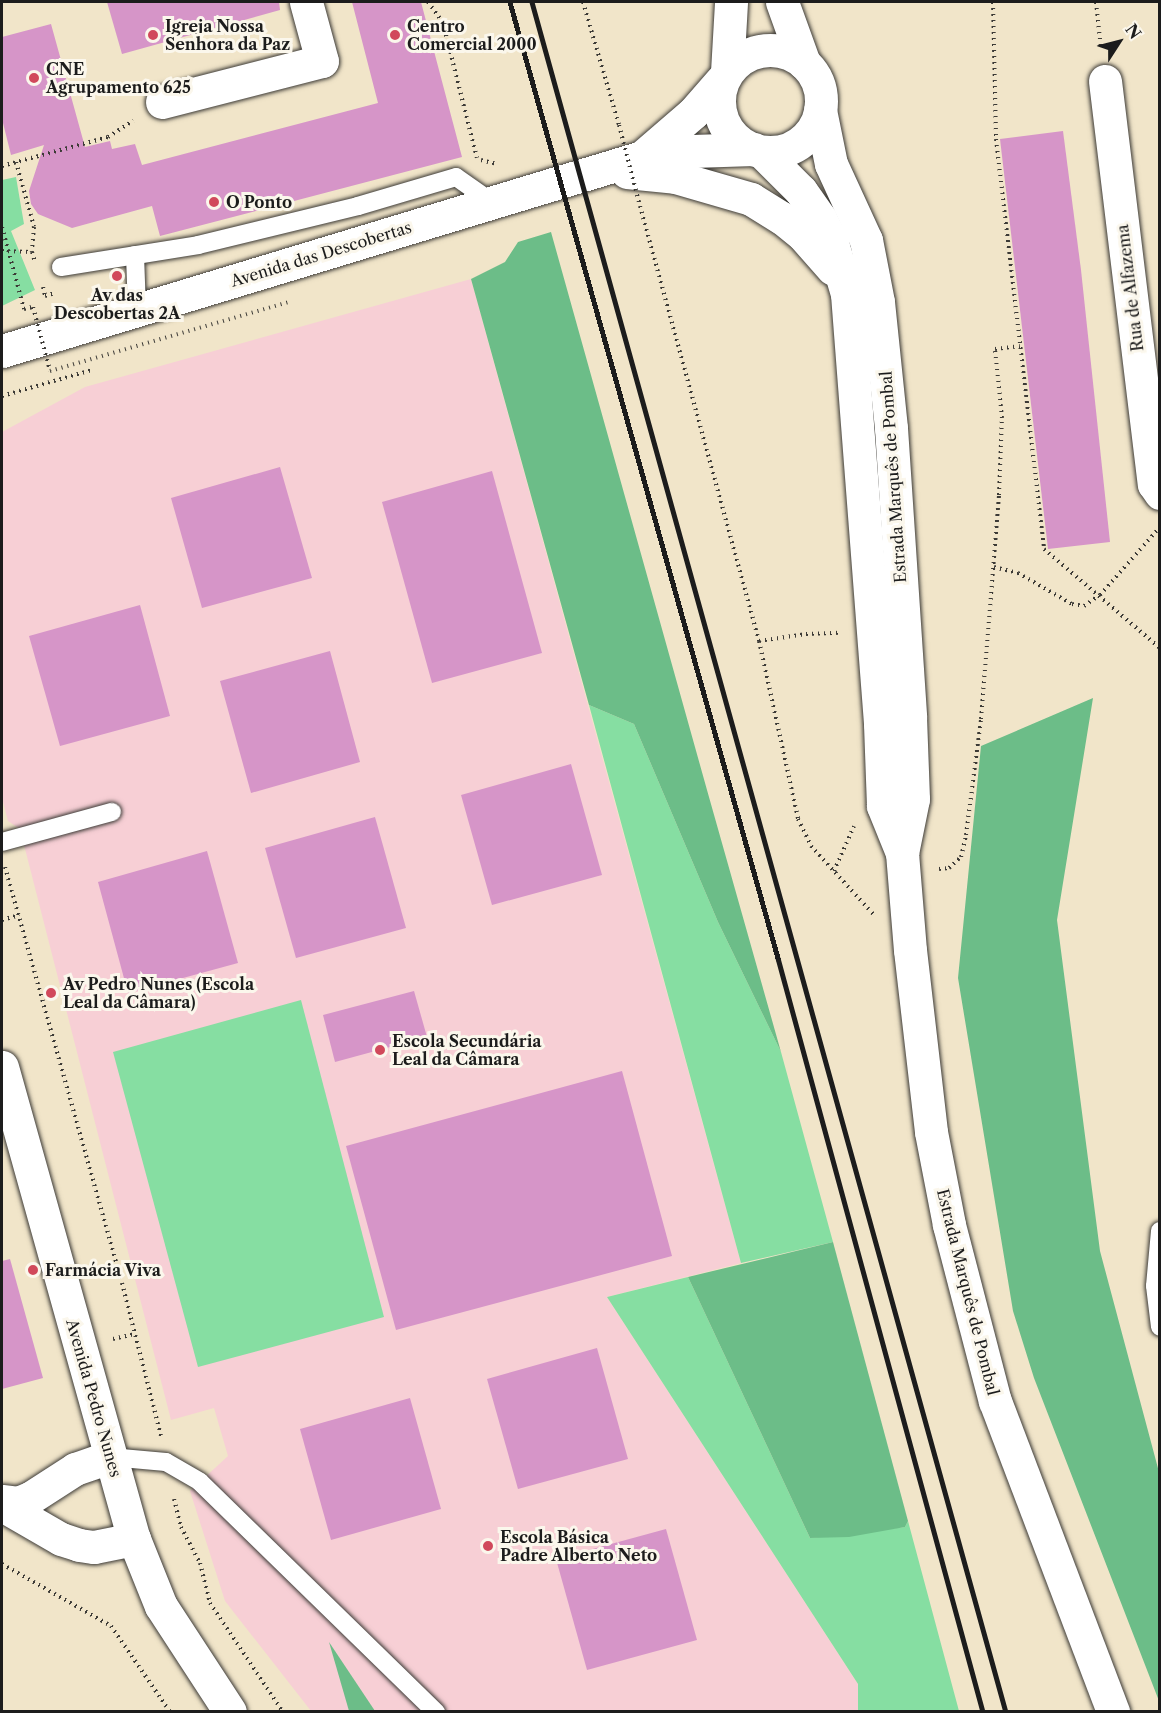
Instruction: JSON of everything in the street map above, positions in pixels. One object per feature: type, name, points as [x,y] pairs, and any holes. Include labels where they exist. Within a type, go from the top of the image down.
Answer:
[{"type":"street","points":[[162,102],[322,61],[306,2]]},
{"type":"street","points":[[724,76],[744,56],[758,51],[773,49],[790,53],[804,63],[815,77],[820,93],[820,110],[814,127],[803,140],[789,148],[758,151],[732,135],[723,122],[719,107],[730,2]]},
{"type":"street","points":[[782,2],[804,63]]},
{"type":"street","name":"Avenida das Descobertas","points":[[4,349],[604,170],[630,141],[693,113],[724,76]]},
{"type":"street","name":"Rua de Alfazema","points":[[1105,81],[1154,484],[1160,493]]},
{"type":"street","name":"Estrada Marquês de Pombal","points":[[820,110],[831,164],[866,240],[879,313],[891,428],[910,717],[913,799],[902,853],[910,950],[932,1132],[949,1225],[995,1401],[1113,1712]]},
{"type":"street","name":"Avenida das Descobertas","points":[[630,141],[692,152],[758,151]]},
{"type":"street","name":"Estrada Marquês de Pombal","points":[[758,151],[801,191],[820,218],[832,243],[847,294],[874,631],[883,806],[902,853]]},
{"type":"street","points":[[604,170],[675,177],[751,199],[782,218],[803,236],[842,278]]},
{"type":"street","name":"Avenida Pedro Nunes","points":[[2,1067],[134,1539],[161,1606],[230,1712]]},
{"type":"street","points":[[2,1503],[18,1503],[30,1498],[75,1469],[110,1457]]},
{"type":"street","points":[[2,1503],[61,1539],[79,1545],[94,1547],[134,1539]]},
{"type":"lane","points":[[61,267],[198,245],[347,209],[456,177],[493,203]]},
{"type":"lane","points":[[135,255],[137,309]]},
{"type":"lane","points":[[2,842],[112,812]]},
{"type":"lane","points":[[1160,1231],[1155,1286],[1160,1327]]},
{"type":"lane","points":[[110,1457],[166,1462],[200,1482],[436,1712]]},
{"type":"path","points":[[428,2],[443,23],[477,159],[508,166]]},
{"type":"path","points":[[583,2],[619,124],[759,642],[798,819],[811,846],[910,950]]},
{"type":"path","points":[[993,2],[996,139],[1044,549],[1160,648]]},
{"type":"path","points":[[1096,2],[1105,81]]},
{"type":"path","points":[[2,166],[108,137]]},
{"type":"path","points":[[16,162],[34,226],[32,252]]},
{"type":"path","points":[[2,227],[24,309],[33,307],[50,371],[289,302]]},
{"type":"path","points":[[902,853],[939,870],[949,868],[961,857],[981,719],[994,567],[1002,418],[995,349],[1020,346]]},
{"type":"path","points":[[2,396],[92,370]]},
{"type":"path","points":[[994,567],[1018,573],[1072,604],[1084,606],[1100,595],[1160,527]]},
{"type":"path","points":[[759,642],[807,633],[874,631]]},
{"type":"path","points":[[5,866],[158,1422]]},
{"type":"path","points":[[2,920],[19,915]]},
{"type":"path","points":[[175,1506],[181,1527],[200,1563],[210,1603],[283,1712]]},
{"type":"path","points":[[2,1564],[111,1626],[170,1712]]},
{"type":"shaded area","name":"Escola Secundária Leal da Câmara","points":[[471,279],[741,1263],[607,1297],[858,1684],[858,1711],[311,1711],[225,1601],[190,1491],[228,1456],[214,1408],[171,1420],[20,829],[8,821],[2,798],[2,432],[85,387]]},
{"type":"green space","points":[[16,177],[24,224],[11,231],[35,290],[2,306],[2,180]]},
{"type":"green space","points":[[551,232],[781,1052],[718,922],[634,724],[589,705],[471,279],[505,262],[518,242]]},
{"type":"green space","points":[[1093,698],[1057,920],[1100,1251],[1159,1472],[1159,1701],[1034,1378],[1013,1311],[958,978],[981,746]]},
{"type":"green space","points":[[589,705],[634,724],[718,922],[781,1052],[833,1242],[741,1263]]},
{"type":"green space","points":[[301,1000],[384,1317],[198,1367],[113,1052]]},
{"type":"green space","points":[[833,1242],[908,1521],[905,1527],[849,1537],[810,1538],[688,1277]]},
{"type":"green space","points":[[688,1277],[810,1538],[905,1527],[908,1521],[959,1711],[858,1711],[858,1684],[607,1297]]},
{"type":"green space","points":[[329,1642],[375,1711],[349,1711]]},
{"type":"building","name":"Igreja Nossa Senhora da Paz","points":[[107,2],[279,2],[280,10],[122,54]]},
{"type":"building","points":[[352,2],[421,2],[462,157],[160,236],[152,206],[72,228],[38,214],[31,204],[29,191],[44,145],[11,155],[2,119],[2,37],[51,24],[85,147],[110,141],[112,149],[135,144],[142,165],[378,103]]},
{"type":"building","points":[[1063,131],[1081,270],[1110,542],[1048,549],[1000,139]]},
{"type":"building","points":[[280,467],[312,578],[202,608],[171,498]]},
{"type":"building","points":[[492,471],[542,653],[432,683],[382,502]]},
{"type":"building","points":[[140,605],[170,716],[60,746],[29,636]]},
{"type":"building","points":[[330,651],[360,762],[251,793],[220,681]]},
{"type":"building","points":[[571,764],[602,875],[492,905],[461,795]]},
{"type":"building","points":[[375,817],[406,928],[296,958],[265,848]]},
{"type":"building","points":[[207,851],[238,963],[128,993],[98,882]]},
{"type":"building","points":[[414,991],[427,1037],[335,1062],[323,1015]]},
{"type":"building","points":[[622,1071],[672,1256],[396,1330],[346,1146]]},
{"type":"building","points":[[10,1259],[43,1378],[2,1389],[2,1261]]},
{"type":"building","points":[[597,1348],[628,1459],[518,1489],[487,1379]]},
{"type":"building","points":[[410,1398],[441,1509],[331,1540],[300,1429]]},
{"type":"building","points":[[666,1529],[697,1640],[587,1670],[556,1559]]},
{"type":"railway","points":[[510,2],[778,958],[983,1712]]},
{"type":"railway","points":[[532,2],[1006,1712]]},
{"type":"place","name":"Igreja Nossa Senhora da Paz","points":[[153,35]]},
{"type":"place","name":"Centro Comercial 2000","points":[[395,35]]},
{"type":"place","name":"CNE Agrupamento 625","points":[[34,78]]},
{"type":"place","name":"O Ponto","points":[[214,202]]},
{"type":"place","name":"Av das Descobertas 2A","points":[[117,276]]},
{"type":"place","name":"Av Pedro Nunes (Escola Leal da Câmara)","points":[[51,993]]},
{"type":"place","name":"Escola Secundária Leal da Câmara","points":[[380,1050]]},
{"type":"place","name":"Farmácia Viva","points":[[33,1270]]},
{"type":"place","name":"Escola Básica Padre Alberto Neto","points":[[488,1546]]}]
